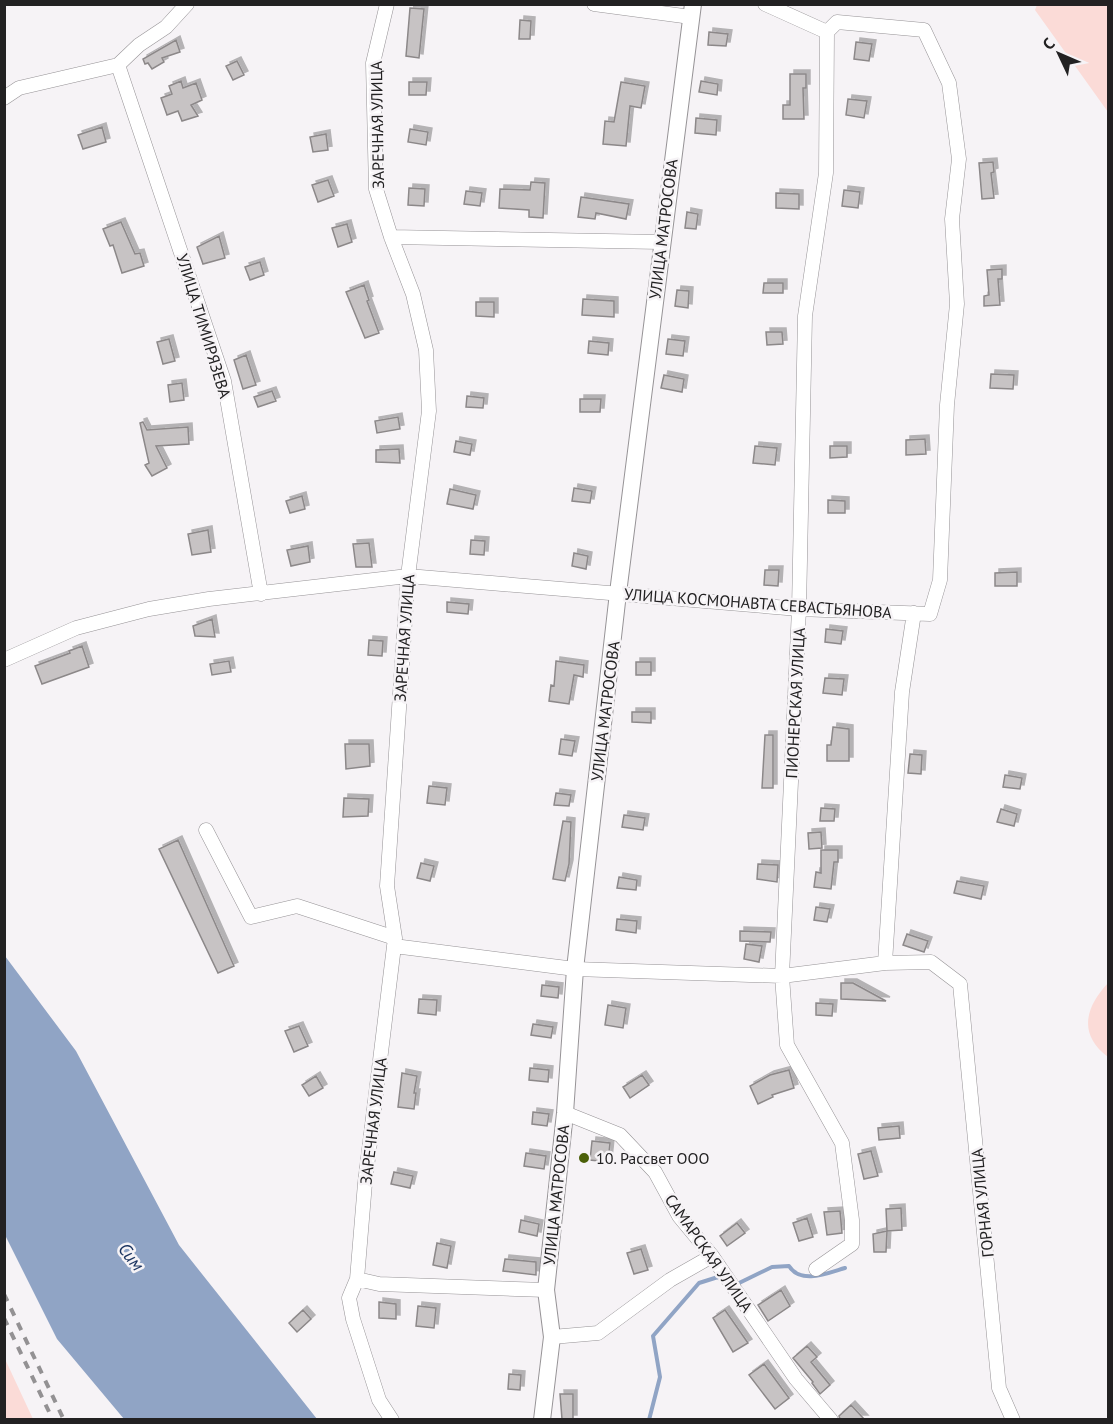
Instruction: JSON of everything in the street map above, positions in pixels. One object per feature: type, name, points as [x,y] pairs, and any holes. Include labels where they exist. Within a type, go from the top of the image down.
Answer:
[{"type":"main road","name":"УЛИЦА МАТРОСОВА","points":[[542,1419],[552,1337],[546,1290],[565,1113],[575,969],[618,593],[692,11]]},
{"type":"street","points":[[4,98],[19,88],[118,65],[139,45],[166,27],[187,4]]},
{"type":"street","name":"ЗАРЕЧНАЯ УЛИЦА","points":[[387,4],[373,63],[376,189],[391,237],[413,294],[426,350],[429,411],[408,576],[387,886],[394,942],[365,1183],[357,1279],[349,1298],[353,1319],[379,1400],[392,1419]]},
{"type":"street","points":[[594,4],[692,11]]},
{"type":"street","points":[[765,4],[827,32]]},
{"type":"street","name":"УЛИЦА КОСМОНАВТА СЕВАСТЬЯНОВА","points":[[4,660],[76,628],[149,609],[408,576],[799,609],[930,614],[940,580],[947,405],[957,304],[952,219],[959,159],[949,83],[924,30],[837,22],[827,32]]},
{"type":"street","name":"ПИОНЕРСКАЯ УЛИЦА","points":[[816,1269],[852,1244],[852,1220],[842,1143],[787,1045],[782,976],[799,609],[805,316],[826,173],[827,32]]},
{"type":"street","name":"УЛИЦА ТИМИРЯЗЕВА","points":[[118,65],[224,381],[261,594]]},
{"type":"street","points":[[391,237],[661,242]]},
{"type":"street","points":[[206,830],[251,917],[297,906],[394,942],[575,969],[782,976],[885,963],[902,692],[914,613]]},
{"type":"street","name":"ГОРНАЯ УЛИЦА","points":[[885,963],[932,963],[960,984],[999,1388],[1012,1419]]},
{"type":"street","name":"САМАРСКАЯ УЛИЦА","points":[[565,1113],[620,1135],[655,1172],[679,1216],[712,1256],[796,1379],[831,1419]]},
{"type":"street","points":[[552,1337],[598,1333],[670,1280],[712,1256]]},
{"type":"street","points":[[357,1279],[379,1284],[546,1290]]},
{"type":"shaded area","points":[[1037,5],[1108,5],[1108,112],[1035,10]]},
{"type":"shaded area","points":[[1108,983],[1108,1057],[1092,1039],[1088,1021],[1094,1002]]},
{"type":"shaded area","points":[[5,1359],[33,1419],[5,1419]]},
{"type":"water","name":"Сим","points":[[5,956],[76,1051],[179,1245],[317,1419],[124,1419],[57,1339],[5,1235]]},
{"type":"building","points":[[410,8],[424,9],[419,58],[406,56]]},
{"type":"building","points":[[520,20],[531,21],[530,39],[519,39]]},
{"type":"building","points":[[709,32],[728,34],[726,46],[708,45]]},
{"type":"building","points":[[176,40],[180,52],[162,58],[164,62],[152,69],[148,63],[145,64],[143,59]]},
{"type":"building","points":[[856,42],[872,44],[869,61],[854,59]]},
{"type":"building","points":[[237,61],[244,75],[233,80],[226,66]]},
{"type":"building","points":[[790,74],[806,74],[806,88],[803,88],[804,119],[783,119],[783,105],[790,105]]},
{"type":"building","points":[[181,81],[183,88],[196,83],[202,100],[191,105],[198,116],[182,121],[178,111],[167,115],[161,98],[172,94],[169,86]]},
{"type":"building","points":[[701,81],[718,84],[717,95],[699,92]]},
{"type":"building","points":[[409,82],[427,82],[426,95],[409,95]]},
{"type":"building","points":[[621,82],[645,86],[641,108],[630,106],[626,146],[603,144],[605,121],[614,122]]},
{"type":"building","points":[[848,99],[867,101],[864,118],[846,115]]},
{"type":"building","points":[[696,118],[717,120],[716,135],[695,133]]},
{"type":"building","points":[[102,127],[106,142],[83,149],[78,135]]},
{"type":"building","points":[[410,129],[428,132],[426,145],[408,142]]},
{"type":"building","points":[[326,134],[328,150],[313,152],[310,137]]},
{"type":"building","points":[[993,162],[994,172],[991,173],[994,198],[982,199],[979,163]]},
{"type":"building","points":[[328,180],[334,196],[318,202],[312,185]]},
{"type":"building","points":[[531,182],[545,183],[543,218],[529,217],[529,210],[499,208],[500,189],[530,190]]},
{"type":"building","points":[[409,188],[425,189],[424,206],[408,205]]},
{"type":"building","points":[[844,190],[860,192],[858,208],[842,206]]},
{"type":"building","points":[[466,191],[482,193],[480,206],[464,204]]},
{"type":"building","points":[[776,193],[799,194],[799,209],[776,208]]},
{"type":"building","points":[[581,197],[629,204],[626,219],[596,213],[595,219],[578,217]]},
{"type":"building","points":[[687,212],[698,214],[696,229],[685,228]]},
{"type":"building","points":[[121,222],[135,254],[140,253],[144,266],[122,273],[113,245],[110,246],[103,229]]},
{"type":"building","points":[[347,224],[352,242],[338,247],[332,228]]},
{"type":"building","points":[[219,236],[225,258],[203,264],[197,247]]},
{"type":"building","points":[[260,262],[264,275],[250,280],[245,267]]},
{"type":"building","points":[[1002,269],[1002,279],[998,279],[1000,305],[984,306],[984,296],[989,295],[987,270]]},
{"type":"building","points":[[764,283],[783,283],[783,293],[763,293]]},
{"type":"building","points":[[364,285],[369,300],[367,301],[379,333],[365,338],[346,292]]},
{"type":"building","points":[[677,290],[689,291],[688,308],[675,306]]},
{"type":"building","points":[[583,299],[614,301],[614,317],[582,315]]},
{"type":"building","points":[[476,302],[494,302],[494,317],[476,316]]},
{"type":"building","points":[[766,332],[782,332],[783,344],[767,345]]},
{"type":"building","points":[[169,339],[175,361],[163,364],[157,342]]},
{"type":"building","points":[[668,339],[685,341],[683,356],[666,354]]},
{"type":"building","points":[[589,341],[609,343],[608,355],[588,353]]},
{"type":"building","points":[[246,355],[256,385],[243,389],[234,360]]},
{"type":"building","points":[[991,374],[1014,375],[1013,389],[990,388]]},
{"type":"building","points":[[664,375],[684,379],[682,392],[661,388]]},
{"type":"building","points":[[182,383],[184,400],[170,402],[168,385]]},
{"type":"building","points":[[272,391],[276,401],[258,407],[254,397]]},
{"type":"building","points":[[467,396],[484,398],[483,408],[466,407]]},
{"type":"building","points":[[580,399],[601,399],[600,412],[580,412]]},
{"type":"building","points":[[398,417],[400,429],[377,433],[375,421]]},
{"type":"building","points":[[143,422],[147,430],[188,427],[189,444],[156,446],[167,468],[152,476],[145,465],[149,463],[140,423]]},
{"type":"building","points":[[925,439],[926,454],[906,455],[906,440]]},
{"type":"building","points":[[456,441],[472,444],[470,455],[454,452]]},
{"type":"building","points":[[755,446],[777,448],[775,465],[753,463]]},
{"type":"building","points":[[830,446],[847,446],[847,457],[830,458]]},
{"type":"building","points":[[399,449],[400,463],[376,462],[376,450]]},
{"type":"building","points":[[574,488],[592,491],[590,503],[572,501]]},
{"type":"building","points":[[450,489],[476,495],[473,509],[447,504]]},
{"type":"building","points":[[302,496],[305,509],[290,513],[286,501]]},
{"type":"building","points":[[828,500],[845,501],[845,513],[828,513]]},
{"type":"building","points":[[208,530],[211,552],[192,555],[188,534]]},
{"type":"building","points":[[471,540],[485,541],[484,555],[470,554]]},
{"type":"building","points":[[369,543],[372,567],[356,567],[353,544]]},
{"type":"building","points":[[308,546],[310,562],[291,566],[287,550]]},
{"type":"building","points":[[574,553],[588,556],[586,569],[572,566]]},
{"type":"building","points":[[765,570],[779,570],[778,586],[764,585]]},
{"type":"building","points":[[1017,572],[1017,586],[995,586],[995,573]]},
{"type":"building","points":[[447,602],[469,604],[468,614],[447,612]]},
{"type":"building","points":[[212,619],[215,637],[195,636],[193,626]]},
{"type":"building","points":[[826,629],[843,631],[841,644],[825,642]]},
{"type":"building","points":[[369,640],[383,641],[382,656],[368,655]]},
{"type":"building","points":[[82,646],[89,667],[42,684],[35,666]]},
{"type":"building","points":[[229,661],[231,672],[212,675],[210,664]]},
{"type":"building","points":[[556,661],[584,665],[583,677],[574,675],[569,704],[549,701],[551,685],[554,686]]},
{"type":"building","points":[[636,662],[651,662],[651,675],[636,675]]},
{"type":"building","points":[[825,678],[844,679],[842,695],[823,693]]},
{"type":"building","points":[[632,712],[651,712],[651,723],[632,722]]},
{"type":"building","points":[[833,727],[849,729],[849,761],[827,761],[827,745],[831,745]]},
{"type":"building","points":[[765,735],[773,735],[773,788],[762,788]]},
{"type":"building","points":[[561,739],[575,741],[572,756],[559,754]]},
{"type":"building","points":[[345,744],[369,744],[370,766],[346,769]]},
{"type":"building","points":[[910,754],[922,755],[921,774],[908,773]]},
{"type":"building","points":[[1005,775],[1022,778],[1020,789],[1003,787]]},
{"type":"building","points":[[429,786],[447,788],[445,805],[427,803]]},
{"type":"building","points":[[556,793],[571,795],[569,806],[554,805]]},
{"type":"building","points":[[344,798],[369,799],[368,816],[343,817]]},
{"type":"building","points":[[821,808],[835,809],[834,821],[820,821]]},
{"type":"building","points":[[1001,809],[1017,814],[1014,826],[997,822]]},
{"type":"building","points":[[624,815],[645,818],[643,830],[622,827]]},
{"type":"building","points":[[563,821],[571,822],[569,864],[565,881],[553,879]]},
{"type":"building","points":[[821,832],[822,848],[809,849],[808,833]]},
{"type":"building","points":[[178,840],[234,966],[218,973],[159,849]]},
{"type":"building","points":[[821,850],[838,850],[838,862],[834,862],[831,889],[814,887],[816,872],[821,873]]},
{"type":"building","points":[[421,863],[434,866],[430,881],[417,878]]},
{"type":"building","points":[[758,864],[778,865],[777,882],[757,879]]},
{"type":"building","points":[[619,877],[637,880],[636,890],[617,888]]},
{"type":"building","points":[[957,881],[984,886],[981,899],[954,893]]},
{"type":"building","points":[[816,907],[830,909],[827,922],[814,920]]},
{"type":"building","points":[[617,919],[637,921],[636,933],[616,930]]},
{"type":"building","points":[[740,931],[771,932],[770,942],[740,941]]},
{"type":"building","points":[[907,934],[928,941],[924,952],[903,945]]},
{"type":"building","points":[[746,944],[762,946],[759,962],[744,959]]},
{"type":"building","points":[[841,983],[853,983],[886,1001],[841,999]]},
{"type":"building","points":[[542,985],[559,987],[558,998],[541,996]]},
{"type":"building","points":[[419,999],[437,1000],[436,1015],[418,1013]]},
{"type":"building","points":[[816,1003],[833,1004],[832,1016],[816,1015]]},
{"type":"building","points":[[608,1005],[626,1008],[623,1028],[605,1025]]},
{"type":"building","points":[[533,1024],[553,1027],[551,1038],[531,1035]]},
{"type":"building","points":[[299,1026],[308,1046],[294,1052],[285,1031]]},
{"type":"building","points":[[530,1068],[549,1070],[548,1082],[529,1080]]},
{"type":"building","points":[[789,1070],[794,1088],[772,1095],[773,1097],[758,1104],[750,1086],[770,1075]]},
{"type":"building","points":[[402,1073],[417,1076],[414,1109],[398,1107]]},
{"type":"building","points":[[642,1075],[649,1085],[630,1098],[623,1087]]},
{"type":"building","points":[[316,1076],[323,1088],[309,1096],[302,1085]]},
{"type":"building","points":[[533,1112],[549,1114],[547,1126],[532,1124]]},
{"type":"building","points":[[899,1126],[900,1138],[879,1140],[878,1128]]},
{"type":"building","points":[[592,1141],[610,1143],[608,1162],[590,1160]]},
{"type":"building","points":[[871,1151],[878,1176],[864,1179],[858,1154]]},
{"type":"building","points":[[526,1153],[546,1156],[544,1169],[524,1166]]},
{"type":"building","points":[[394,1172],[413,1176],[410,1188],[391,1184]]},
{"type":"building","points":[[901,1208],[902,1230],[887,1231],[886,1209]]},
{"type":"building","points":[[840,1211],[842,1233],[827,1235],[824,1212]]},
{"type":"building","points":[[807,1218],[813,1237],[799,1241],[793,1223]]},
{"type":"building","points":[[521,1220],[539,1224],[537,1236],[519,1232]]},
{"type":"building","points":[[737,1223],[745,1233],[727,1246],[720,1236]]},
{"type":"building","points":[[887,1231],[886,1252],[874,1252],[873,1234]]},
{"type":"building","points":[[437,1243],[451,1246],[447,1268],[433,1265]]},
{"type":"building","points":[[641,1249],[648,1270],[634,1274],[627,1253]]},
{"type":"building","points":[[505,1259],[536,1262],[536,1275],[503,1271]]},
{"type":"building","points":[[781,1290],[790,1306],[768,1321],[758,1305]]},
{"type":"building","points":[[379,1302],[396,1304],[396,1319],[379,1318]]},
{"type":"building","points":[[418,1306],[436,1308],[434,1328],[416,1326]]},
{"type":"building","points":[[303,1310],[311,1319],[297,1332],[289,1323]]},
{"type":"building","points":[[725,1310],[748,1343],[733,1352],[713,1318]]},
{"type":"building","points":[[807,1346],[817,1357],[811,1362],[830,1385],[820,1394],[793,1358]]},
{"type":"building","points":[[764,1364],[789,1398],[775,1409],[749,1375]]},
{"type":"building","points":[[509,1374],[521,1375],[520,1390],[508,1389]]},
{"type":"building","points":[[560,1394],[573,1394],[573,1419],[562,1419]]},
{"type":"building","points":[[851,1405],[864,1419],[840,1419],[839,1416]]},
{"type":"waterway","points":[[735,1285],[772,1267],[789,1266],[794,1272],[808,1276],[823,1275],[845,1268]]},
{"type":"waterway","points":[[649,1420],[660,1377],[653,1336],[699,1283],[718,1277],[721,1280]]},
{"type":"railway","points":[[4,1294],[64,1420]]},
{"type":"railway","points":[[4,1318],[53,1420]]},
{"type":"place","name":"10. Рассвет ООО","points":[[584,1158]]}]
